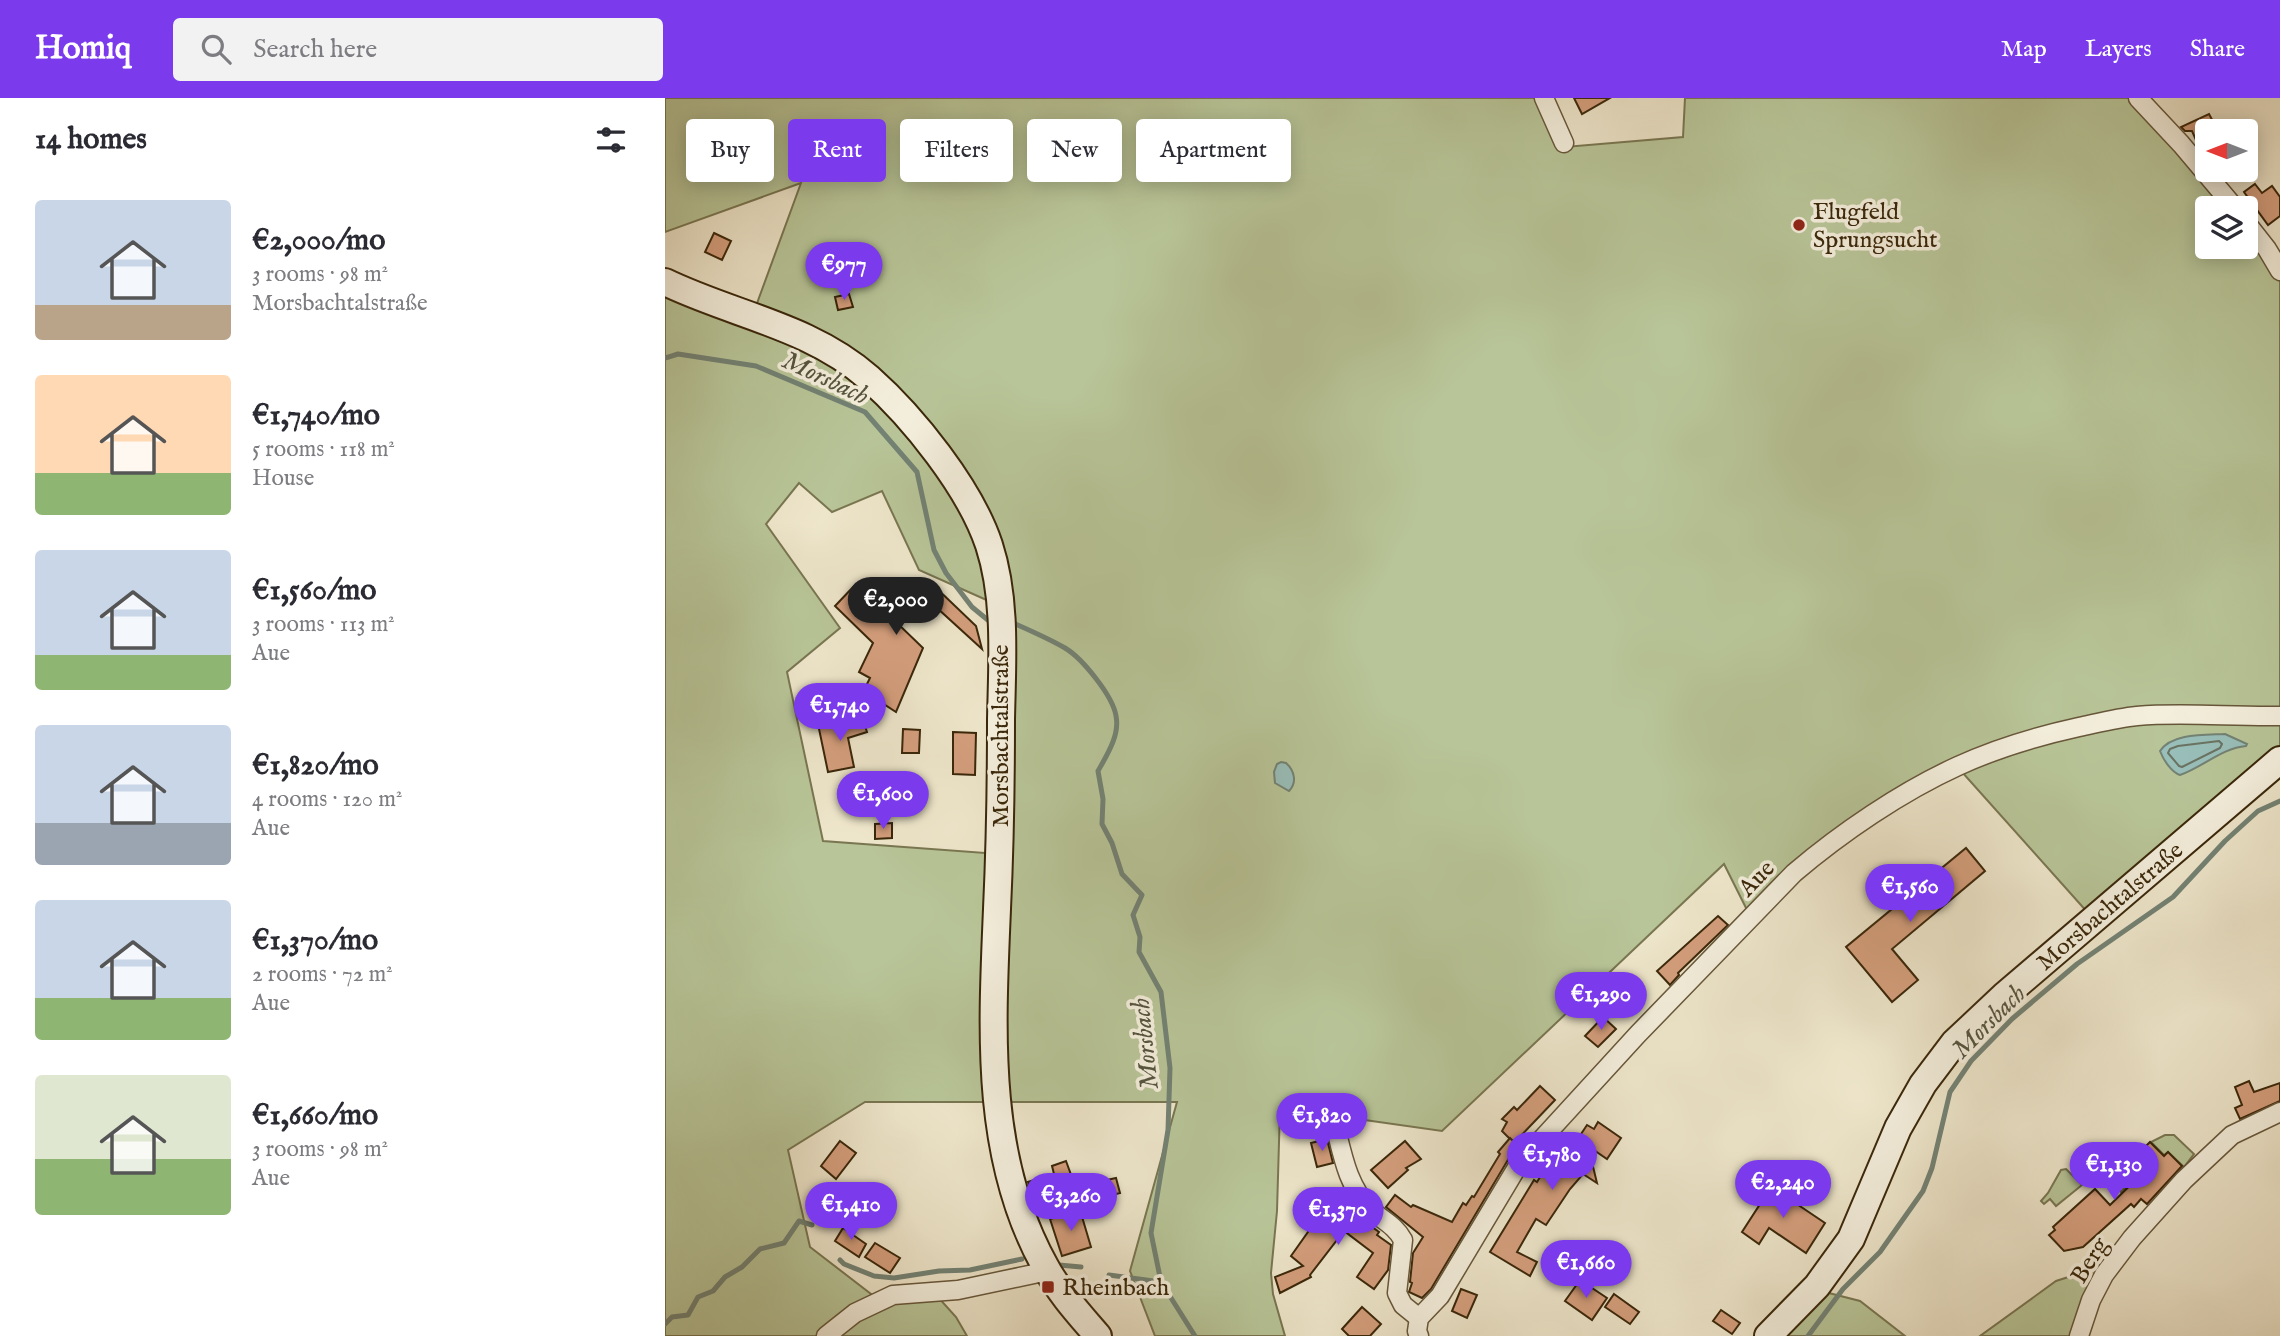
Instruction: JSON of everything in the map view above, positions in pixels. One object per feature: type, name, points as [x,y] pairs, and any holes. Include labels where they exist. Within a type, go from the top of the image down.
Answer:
[{"type":"main road","name":"Morsbachtalstraße","points":[[665,282],[792,330],[833,351],[868,377],[922,436],[951,474],[988,541],[996,568],[1000,622],[1000,845],[993,1015],[995,1085],[1003,1146],[1030,1235],[1048,1271],[1098,1336]]},
{"type":"main road","name":"Morsbachtalstraße","points":[[1768,1336],[1817,1286],[1851,1239],[1898,1128],[1923,1084],[1954,1043],[2004,996],[2280,760]]},
{"type":"street","points":[[1544,98],[1564,143]]},
{"type":"street","points":[[2138,98],[2225,196]]},
{"type":"street","points":[[2258,238],[2280,271]]},
{"type":"street","name":"Aue","points":[[1336,1129],[1345,1167],[1353,1185],[1365,1203],[1393,1226],[1403,1240],[1397,1293],[1419,1327],[1519,1164],[1638,1034],[1794,873],[1827,847],[1881,810],[1958,766],[2027,740],[2113,719],[2138,716],[2280,716]]},
{"type":"street","name":"Berg","points":[[2080,1336],[2091,1300],[2104,1275],[2132,1238],[2184,1180],[2232,1135],[2280,1112]]},
{"type":"street","points":[[826,1336],[855,1313],[893,1295],[958,1290],[1048,1271]]},
{"type":"green space","points":[[665,98],[1543,98],[1565,147],[1683,137],[1685,98],[2129,98],[2195,167],[2195,182],[2208,182],[2220,196],[2195,196],[2195,259],[2258,259],[2258,239],[2280,254],[2280,753],[2089,914],[1962,772],[1879,807],[1750,916],[1724,864],[1442,1131],[1280,1108],[1277,1211],[1271,1273],[1273,1294],[1285,1336],[1155,1336],[1130,1271],[1177,1102],[865,1102],[788,1150],[810,1247],[884,1304],[938,1297],[956,1317],[967,1336],[665,1336],[665,268],[756,306],[801,183],[665,232]],"holes":[[[799,483],[832,512],[882,491],[919,570],[1009,610],[1012,855],[823,841],[787,672],[840,628],[766,524]]]},
{"type":"green space","points":[[2165,1135],[2174,1135],[2194,1154],[2184,1167],[2168,1152],[2164,1155],[2151,1142]]},
{"type":"green space","points":[[2126,1162],[2139,1175],[2121,1192],[2108,1179]]},
{"type":"green space","points":[[2066,1169],[2082,1185],[2056,1206],[2050,1199],[2044,1204],[2041,1201],[2061,1170]]},
{"type":"green space","points":[[2130,1234],[2074,1336],[1980,1336],[2056,1281],[2081,1273]]},
{"type":"green space","points":[[1821,1291],[1860,1301],[1905,1336],[1776,1336]]},
{"type":"water","points":[[2225,734],[2247,744],[2246,746],[2229,750],[2180,775],[2165,761],[2160,751],[2165,745],[2181,738]]},
{"type":"water","points":[[1286,763],[1293,773],[1294,781],[1289,791],[1275,783],[1274,772],[1277,764]]},
{"type":"building","points":[[1574,98],[1610,98],[1582,114]]},
{"type":"building","points":[[2209,114],[2212,119],[2198,119]]},
{"type":"building","points":[[2195,120],[2195,138],[2192,131],[2185,131],[2181,127]]},
{"type":"building","points":[[2255,184],[2262,193],[2272,186],[2280,197],[2280,216],[2268,225],[2258,211],[2258,196],[2247,196],[2244,192]]},
{"type":"building","points":[[714,233],[731,241],[722,260],[705,252]]},
{"type":"building","points":[[849,294],[853,307],[838,310],[835,297]]},
{"type":"building","points":[[930,582],[976,626],[982,649],[937,608],[933,612],[917,599],[896,622],[923,648],[896,712],[882,703],[881,705],[865,688],[870,678],[859,672],[873,643],[835,606],[856,584],[886,612],[913,583]]},
{"type":"building","points":[[862,717],[867,732],[848,738],[854,767],[828,772],[818,724],[832,721],[833,726]]},
{"type":"building","points":[[903,729],[920,730],[919,753],[902,753]]},
{"type":"building","points":[[953,732],[976,733],[975,775],[953,774]]},
{"type":"building","points":[[892,823],[892,838],[875,839],[875,824]]},
{"type":"building","points":[[1966,848],[1985,871],[1892,949],[1918,980],[1892,1002],[1846,947]]},
{"type":"building","points":[[1718,916],[1728,925],[1678,973],[1670,985],[1657,971]]},
{"type":"building","points":[[1603,1017],[1616,1029],[1598,1047],[1585,1036]]},
{"type":"building","points":[[2249,1081],[2254,1092],[2280,1083],[2280,1101],[2240,1119],[2235,1108],[2242,1105],[2235,1087]]},
{"type":"building","points":[[1540,1086],[1555,1100],[1514,1143],[1502,1131],[1507,1122],[1502,1119],[1514,1107],[1517,1110]]},
{"type":"building","points":[[1598,1122],[1621,1138],[1607,1159],[1588,1146],[1597,1183],[1583,1174],[1546,1225],[1536,1219],[1517,1252],[1537,1262],[1530,1276],[1490,1252],[1534,1180],[1537,1182],[1549,1162],[1554,1165],[1573,1137],[1577,1140],[1587,1125],[1594,1129]]},
{"type":"building","points":[[1510,1138],[1519,1147],[1509,1158],[1431,1289],[1422,1298],[1409,1292],[1413,1253],[1423,1237],[1386,1207],[1395,1195],[1411,1207],[1413,1205],[1452,1222],[1463,1203],[1466,1205],[1472,1196],[1474,1197],[1500,1154],[1498,1152]]},
{"type":"building","points":[[1327,1139],[1333,1163],[1317,1167],[1311,1143]]},
{"type":"building","points":[[840,1141],[856,1153],[836,1179],[821,1166]]},
{"type":"building","points":[[1405,1141],[1421,1159],[1406,1168],[1408,1170],[1388,1188],[1371,1170]]},
{"type":"building","points":[[2150,1142],[2164,1156],[2168,1152],[2182,1166],[2147,1204],[2141,1199],[2134,1207],[2131,1204],[2083,1247],[2064,1251],[2049,1235],[2055,1230],[2053,1227],[2095,1189],[2110,1205],[2150,1166],[2138,1154]]},
{"type":"building","points":[[1066,1161],[1074,1183],[1044,1194],[1048,1208],[1038,1212],[1028,1182],[1054,1174],[1052,1166]]},
{"type":"building","points":[[1116,1178],[1120,1193],[1093,1200],[1089,1184]]},
{"type":"building","points":[[1769,1180],[1782,1189],[1779,1192],[1825,1223],[1806,1253],[1769,1228],[1759,1244],[1742,1232],[1762,1201],[1757,1198]]},
{"type":"building","points":[[1332,1198],[1379,1232],[1377,1235],[1391,1245],[1388,1270],[1374,1289],[1357,1277],[1373,1253],[1344,1231],[1311,1277],[1280,1293],[1275,1277],[1303,1266],[1291,1256]]},
{"type":"building","points":[[1080,1210],[1091,1247],[1062,1256],[1050,1219]]},
{"type":"building","points":[[843,1228],[866,1244],[859,1257],[835,1241]]},
{"type":"building","points":[[875,1243],[900,1258],[890,1273],[865,1257]]},
{"type":"building","points":[[1580,1280],[1607,1298],[1592,1320],[1565,1301]]},
{"type":"building","points":[[1461,1289],[1477,1295],[1467,1318],[1452,1311]]},
{"type":"building","points":[[1614,1294],[1639,1312],[1630,1324],[1605,1307]]},
{"type":"building","points":[[1362,1307],[1381,1324],[1370,1336],[1349,1336],[1342,1329]]},
{"type":"building","points":[[1721,1310],[1740,1323],[1732,1334],[1713,1321]]},
{"type":"waterway","name":"Morsbach","points":[[665,358],[678,354],[756,366],[865,412],[917,472],[934,550],[946,573],[972,607],[989,621],[995,621]]},
{"type":"waterway","name":"Morsbach","points":[[1011,622],[1072,653],[1103,688],[1114,708],[1117,723],[1114,738],[1098,771],[1103,799],[1102,824],[1112,843],[1122,874],[1142,895],[1133,915],[1140,937],[1139,952],[1161,992],[1170,1068],[1168,1130],[1151,1233],[1161,1282],[1195,1336]]},
{"type":"waterway","name":"Morsbach","points":[[1808,1336],[1843,1289],[1880,1252],[1923,1191],[1932,1168],[1950,1092],[1971,1061],[2012,1019],[2077,964],[2173,897],[2225,841],[2258,811],[2280,801]]},
{"type":"waterway","name":"Rheinbach","points":[[665,1324],[672,1317],[688,1315],[698,1297],[713,1291],[725,1277],[742,1267],[760,1249],[784,1243],[799,1221],[812,1225]]},
{"type":"waterway","name":"Rheinbach","points":[[840,1260],[874,1276],[894,1278],[939,1271],[970,1270],[1022,1259]]},
{"type":"waterway","name":"Rheinbach","points":[[1059,1265],[1081,1267]]},
{"type":"waterway","name":"Rheinbach","points":[[1109,1275],[1161,1282]]},
{"type":"place","name":"Flugfeld Sprungsucht","points":[[1799,225]]},
{"type":"place","name":"Rheinbach","points":[[1048,1287]]}]
